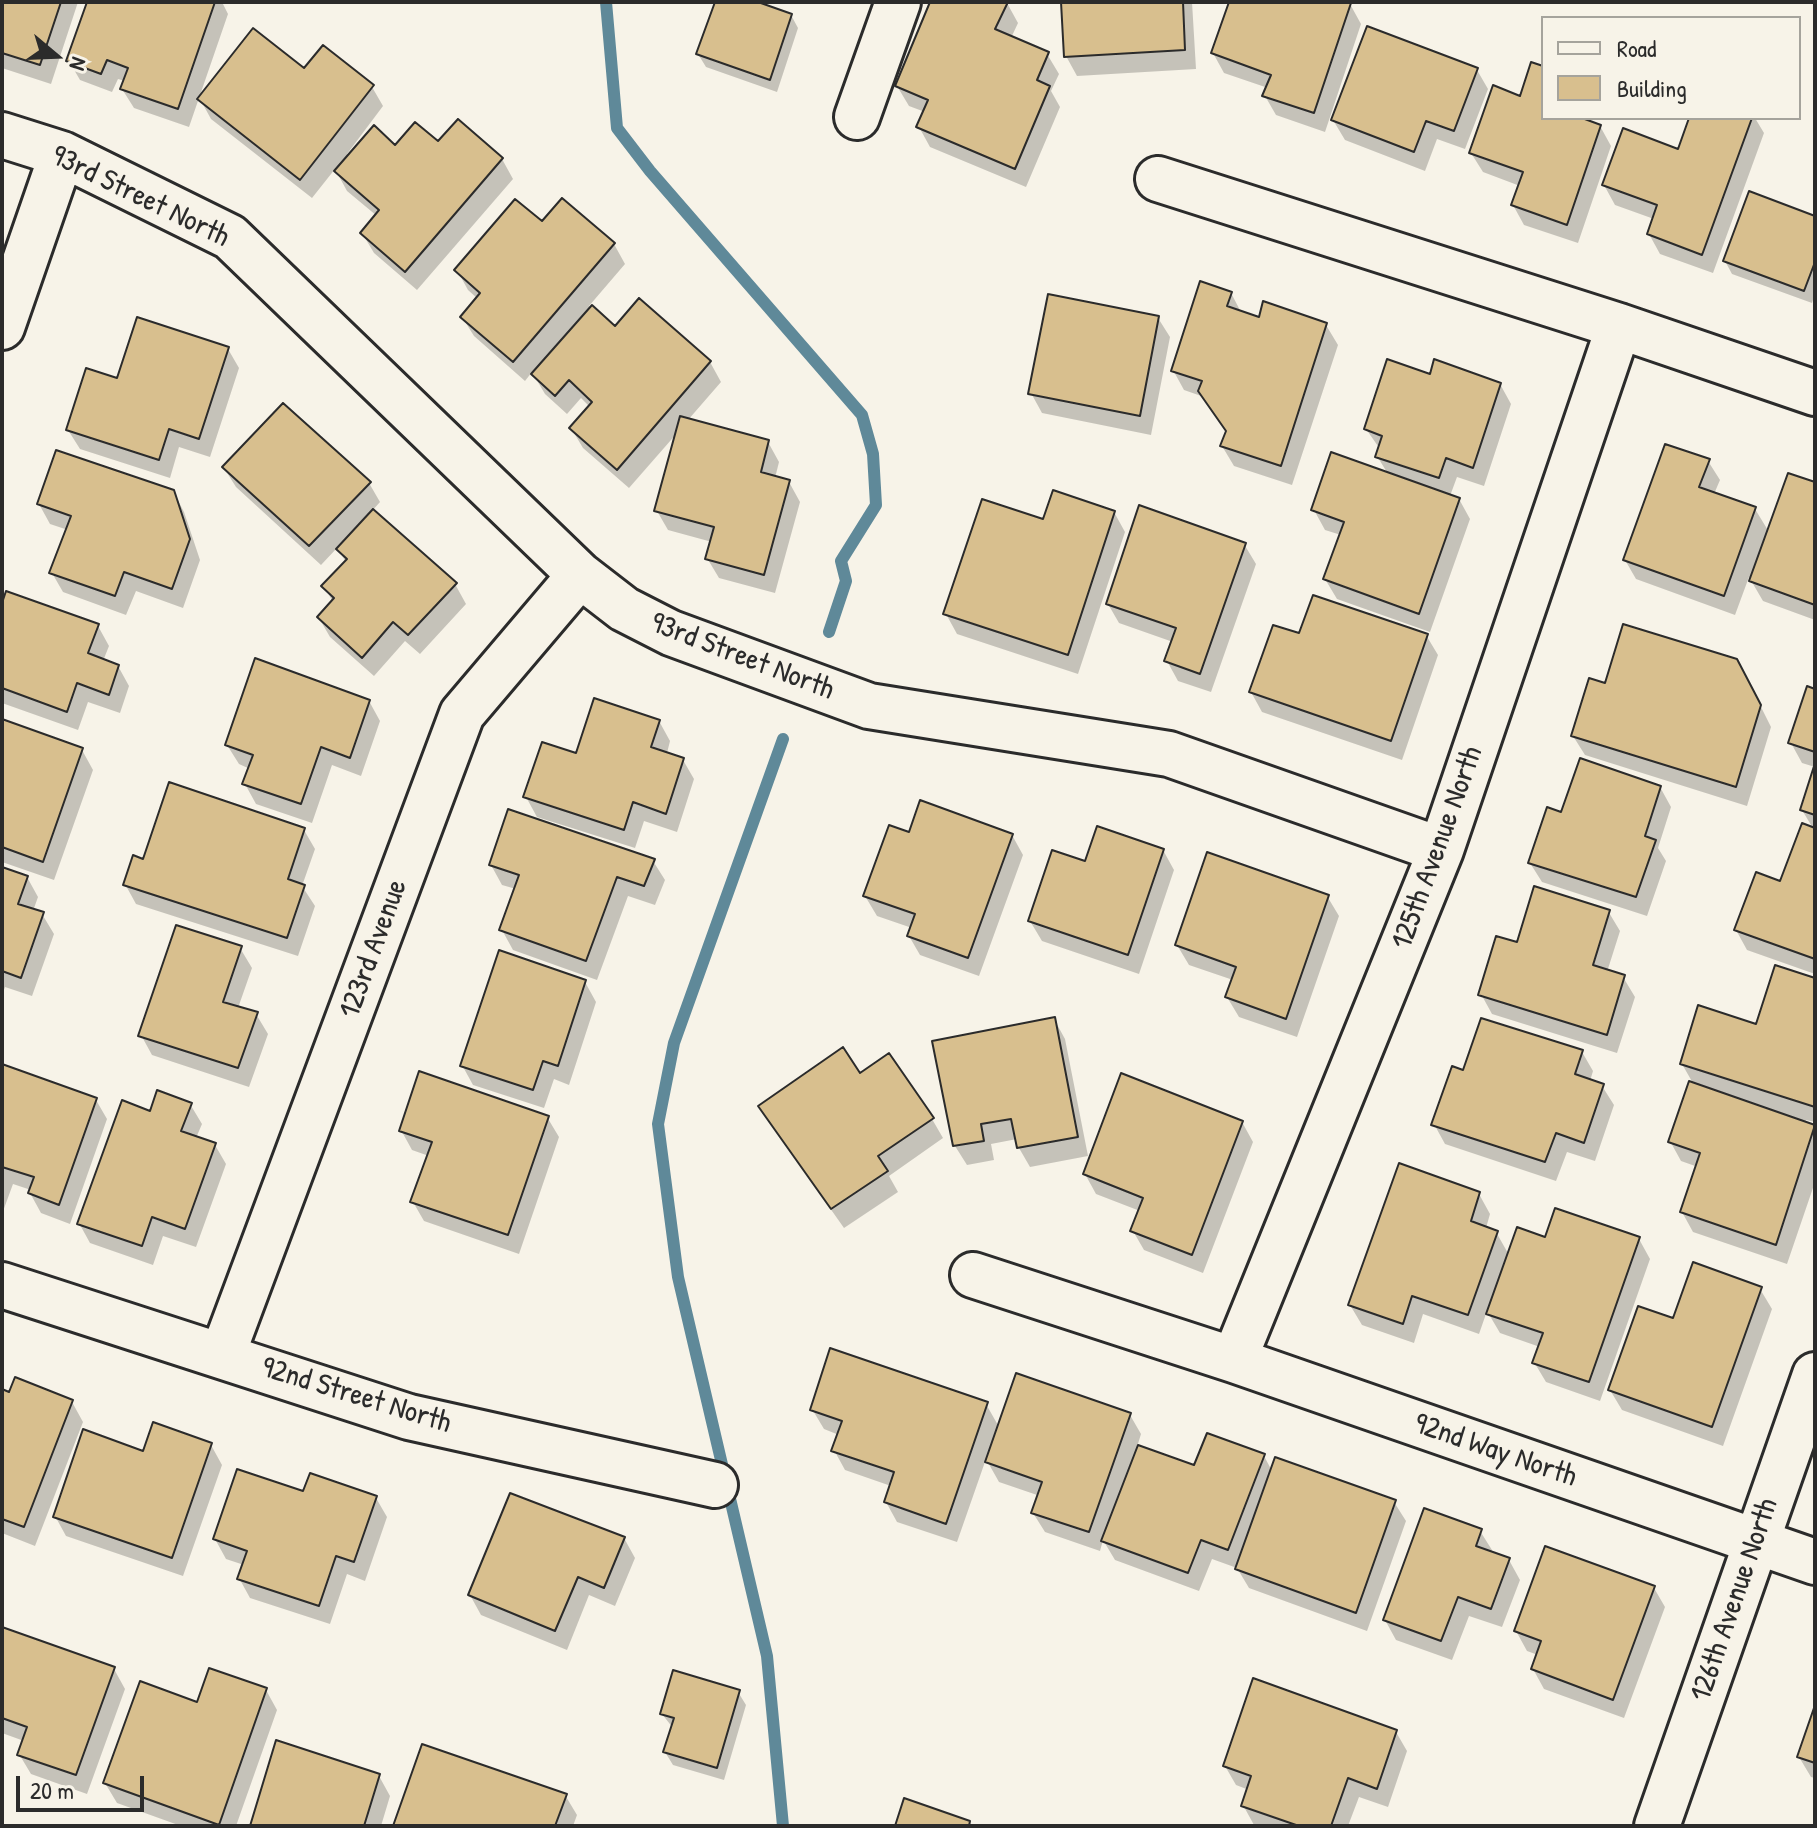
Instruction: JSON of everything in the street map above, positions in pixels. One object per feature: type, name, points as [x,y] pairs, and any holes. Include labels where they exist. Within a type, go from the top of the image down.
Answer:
[{"type":"street","points":[[857,117],[898,2]]},
{"type":"street","name":"93rd Street North","points":[[2,135],[62,154],[230,237],[580,575],[624,609],[671,633],[869,706],[1169,754],[1441,850]]},
{"type":"street","points":[[2,327],[62,154]]},
{"type":"street","points":[[1158,179],[1619,326],[1815,393]]},
{"type":"street","name":"125th Avenue North","points":[[1234,1360],[1441,850],[1619,326]]},
{"type":"street","name":"123rd Avenue","points":[[222,1356],[462,714],[580,575]]},
{"type":"street","name":"92nd Way North","points":[[973,1275],[1234,1360],[1815,1562]]},
{"type":"street","name":"92nd Street North","points":[[2,1285],[409,1417],[715,1485]]},
{"type":"street","name":"126th Avenue North","points":[[1657,1826],[1815,1375]]},
{"type":"building","points":[[2,2],[61,2],[40,65],[2,53]]},
{"type":"building","points":[[87,2],[215,2],[178,109],[120,89],[128,68],[107,60],[101,74],[66,61]]},
{"type":"building","points":[[715,2],[758,2],[792,14],[770,80],[696,54]]},
{"type":"building","points":[[930,2],[1008,2],[995,29],[1049,52],[1037,80],[1050,86],[1015,169],[916,127],[928,100],[895,86]]},
{"type":"building","points":[[1061,2],[1183,2],[1185,50],[1064,57]]},
{"type":"building","points":[[1229,2],[1351,3],[1314,113],[1262,96],[1271,75],[1211,53]]},
{"type":"building","points":[[1367,26],[1478,68],[1454,131],[1426,121],[1414,152],[1331,120]]},
{"type":"building","points":[[253,28],[304,68],[323,45],[374,85],[300,180],[197,99]]},
{"type":"building","points":[[1531,62],[1541,65],[1541,120],[1587,120],[1601,125],[1567,225],[1511,205],[1523,172],[1469,153],[1493,85],[1520,96]]},
{"type":"building","points":[[458,119],[503,158],[405,272],[360,233],[379,210],[334,171],[374,125],[395,145],[415,122],[438,141]]},
{"type":"building","points":[[1688,120],[1751,120],[1702,255],[1647,234],[1657,205],[1602,185],[1623,128],[1678,149]]},
{"type":"building","points":[[1749,191],[1815,216],[1815,262],[1804,291],[1723,261]]},
{"type":"building","points":[[562,198],[615,243],[513,362],[460,317],[480,293],[454,270],[515,199],[542,221]]},
{"type":"building","points":[[1200,281],[1232,292],[1227,306],[1259,317],[1263,301],[1327,323],[1281,466],[1220,446],[1226,431],[1198,391],[1202,381],[1171,371]]},
{"type":"building","points":[[1048,294],[1159,316],[1140,416],[1028,394]]},
{"type":"building","points":[[639,298],[711,361],[617,470],[569,428],[592,402],[569,380],[555,396],[531,374],[592,305],[615,326]]},
{"type":"building","points":[[137,317],[229,347],[199,439],[169,429],[159,460],[66,430],[86,368],[117,378]]},
{"type":"building","points":[[1387,359],[1430,374],[1434,359],[1501,383],[1473,468],[1446,458],[1439,478],[1375,457],[1382,436],[1364,429]]},
{"type":"building","points":[[283,403],[371,482],[309,546],[222,467]]},
{"type":"building","points":[[680,416],[769,440],[761,472],[790,480],[764,575],[705,559],[714,527],[654,511]]},
{"type":"building","points":[[1665,444],[1710,459],[1699,487],[1756,507],[1724,596],[1623,560]]},
{"type":"building","points":[[56,450],[174,490],[190,539],[172,589],[124,572],[115,596],[49,573],[71,516],[37,504]]},
{"type":"building","points":[[1331,452],[1460,498],[1419,614],[1323,579],[1344,522],[1311,510]]},
{"type":"building","points":[[1788,473],[1815,482],[1815,605],[1749,581]]},
{"type":"building","points":[[1053,490],[1115,511],[1068,655],[943,614],[982,499],[1043,519]]},
{"type":"building","points":[[1139,505],[1246,543],[1200,674],[1164,661],[1176,628],[1106,604]]},
{"type":"building","points":[[373,509],[457,583],[408,635],[393,622],[362,658],[317,617],[334,598],[321,586],[347,559],[336,549]]},
{"type":"building","points":[[6,591],[99,624],[88,653],[119,665],[109,695],[77,683],[67,712],[2,688],[2,603]]},
{"type":"building","points":[[1313,595],[1428,634],[1391,741],[1249,692],[1273,625],[1299,633]]},
{"type":"building","points":[[1623,624],[1737,659],[1761,705],[1736,787],[1571,736],[1589,678],[1605,683]]},
{"type":"building","points":[[255,658],[370,700],[350,758],[321,747],[301,804],[242,784],[253,755],[225,745]]},
{"type":"building","points":[[1807,686],[1815,689],[1815,752],[1788,743]]},
{"type":"building","points":[[594,698],[660,720],[651,747],[684,758],[666,814],[633,802],[624,830],[523,797],[542,742],[576,753]]},
{"type":"building","points":[[2,719],[83,748],[43,862],[2,847]]},
{"type":"building","points":[[1580,758],[1661,786],[1645,836],[1656,840],[1636,897],[1528,863],[1547,807],[1561,812]]},
{"type":"building","points":[[1815,763],[1815,815],[1800,810]]},
{"type":"building","points":[[169,782],[305,828],[288,879],[305,885],[287,938],[123,885],[133,855],[143,859]]},
{"type":"building","points":[[920,800],[1013,834],[968,958],[907,936],[915,914],[863,896],[889,825],[909,832]]},
{"type":"building","points":[[508,809],[655,859],[644,886],[617,877],[586,961],[499,930],[519,875],[489,865]]},
{"type":"building","points":[[1802,823],[1815,828],[1815,959],[1734,930],[1756,872],[1780,881]]},
{"type":"building","points":[[1097,826],[1164,849],[1128,955],[1028,921],[1052,850],[1085,861]]},
{"type":"building","points":[[1207,852],[1329,895],[1286,1019],[1225,997],[1236,967],[1175,945]]},
{"type":"building","points":[[2,867],[28,876],[18,904],[44,912],[21,978],[2,971]]},
{"type":"building","points":[[1534,886],[1610,910],[1593,965],[1625,975],[1607,1035],[1478,995],[1496,936],[1517,942]]},
{"type":"building","points":[[176,925],[242,946],[223,1002],[258,1012],[238,1068],[138,1036]]},
{"type":"building","points":[[499,950],[586,980],[558,1066],[543,1061],[533,1090],[460,1066]]},
{"type":"building","points":[[1775,965],[1815,978],[1815,1107],[1680,1064],[1698,1005],[1756,1024]]},
{"type":"building","points":[[1055,1017],[1078,1137],[1017,1148],[1011,1119],[981,1124],[984,1141],[953,1146],[932,1041]]},
{"type":"building","points":[[1481,1018],[1583,1050],[1575,1074],[1604,1084],[1584,1143],[1556,1133],[1545,1162],[1431,1125],[1452,1066],[1463,1070]]},
{"type":"building","points":[[843,1047],[860,1073],[889,1053],[934,1118],[878,1156],[888,1171],[831,1209],[758,1106]]},
{"type":"building","points":[[2,1064],[97,1098],[59,1205],[28,1193],[34,1177],[2,1167]]},
{"type":"building","points":[[419,1071],[549,1116],[508,1235],[410,1202],[432,1142],[399,1131]]},
{"type":"building","points":[[1121,1073],[1243,1121],[1192,1255],[1130,1231],[1143,1198],[1083,1174]]},
{"type":"building","points":[[1689,1081],[1815,1125],[1776,1245],[1680,1212],[1700,1153],[1668,1142]]},
{"type":"building","points":[[157,1090],[192,1103],[181,1131],[216,1143],[185,1229],[152,1217],[142,1246],[77,1224],[122,1100],[150,1111]]},
{"type":"building","points":[[1399,1163],[1480,1192],[1471,1221],[1498,1231],[1468,1315],[1412,1296],[1403,1324],[1348,1305]]},
{"type":"building","points":[[1555,1208],[1640,1237],[1589,1382],[1532,1363],[1543,1333],[1486,1314],[1517,1227],[1545,1237]]},
{"type":"building","points":[[1693,1262],[1762,1287],[1712,1427],[1608,1390],[1638,1306],[1673,1318]]},
{"type":"building","points":[[830,1348],[988,1402],[946,1524],[884,1502],[894,1472],[831,1451],[842,1421],[810,1410]]},
{"type":"building","points":[[1016,1373],[1131,1413],[1089,1532],[1031,1513],[1042,1482],[985,1462]]},
{"type":"building","points":[[15,1377],[73,1400],[24,1527],[2,1519],[2,1389],[9,1392]]},
{"type":"building","points":[[153,1422],[212,1443],[172,1558],[53,1517],[83,1429],[143,1451]]},
{"type":"building","points":[[1207,1433],[1265,1454],[1228,1550],[1201,1540],[1188,1573],[1101,1541],[1138,1445],[1194,1465]]},
{"type":"building","points":[[1275,1457],[1396,1500],[1356,1613],[1235,1569]]},
{"type":"building","points":[[237,1469],[303,1491],[310,1473],[377,1496],[354,1562],[336,1556],[319,1606],[237,1579],[247,1551],[213,1539]]},
{"type":"building","points":[[510,1493],[625,1537],[604,1588],[578,1577],[555,1631],[468,1595]]},
{"type":"building","points":[[1424,1508],[1482,1529],[1476,1546],[1510,1558],[1491,1609],[1458,1597],[1441,1641],[1383,1620]]},
{"type":"building","points":[[1545,1546],[1655,1586],[1613,1700],[1531,1669],[1541,1641],[1514,1631]]},
{"type":"building","points":[[2,1627],[115,1667],[76,1775],[17,1755],[27,1727],[2,1718]]},
{"type":"building","points":[[209,1668],[267,1688],[219,1825],[103,1783],[140,1681],[197,1702]]},
{"type":"building","points":[[673,1670],[740,1690],[717,1768],[663,1752],[674,1718],[660,1714]]},
{"type":"building","points":[[1253,1678],[1397,1730],[1377,1789],[1348,1778],[1331,1826],[1299,1826],[1241,1806],[1251,1776],[1223,1766]]},
{"type":"building","points":[[1815,1705],[1815,1763],[1797,1757]]},
{"type":"building","points":[[276,1740],[380,1774],[364,1826],[250,1826]]},
{"type":"building","points":[[422,1744],[567,1794],[555,1826],[393,1826]]},
{"type":"building","points":[[904,1798],[970,1821],[969,1826],[895,1826]]},
{"type":"waterway","points":[[606,2],[617,128],[650,171],[862,415],[873,454],[876,505],[841,561],[846,581],[829,632]]},
{"type":"waterway","points":[[783,739],[674,1043],[658,1124],[678,1277],[767,1656],[783,1826]]}]
